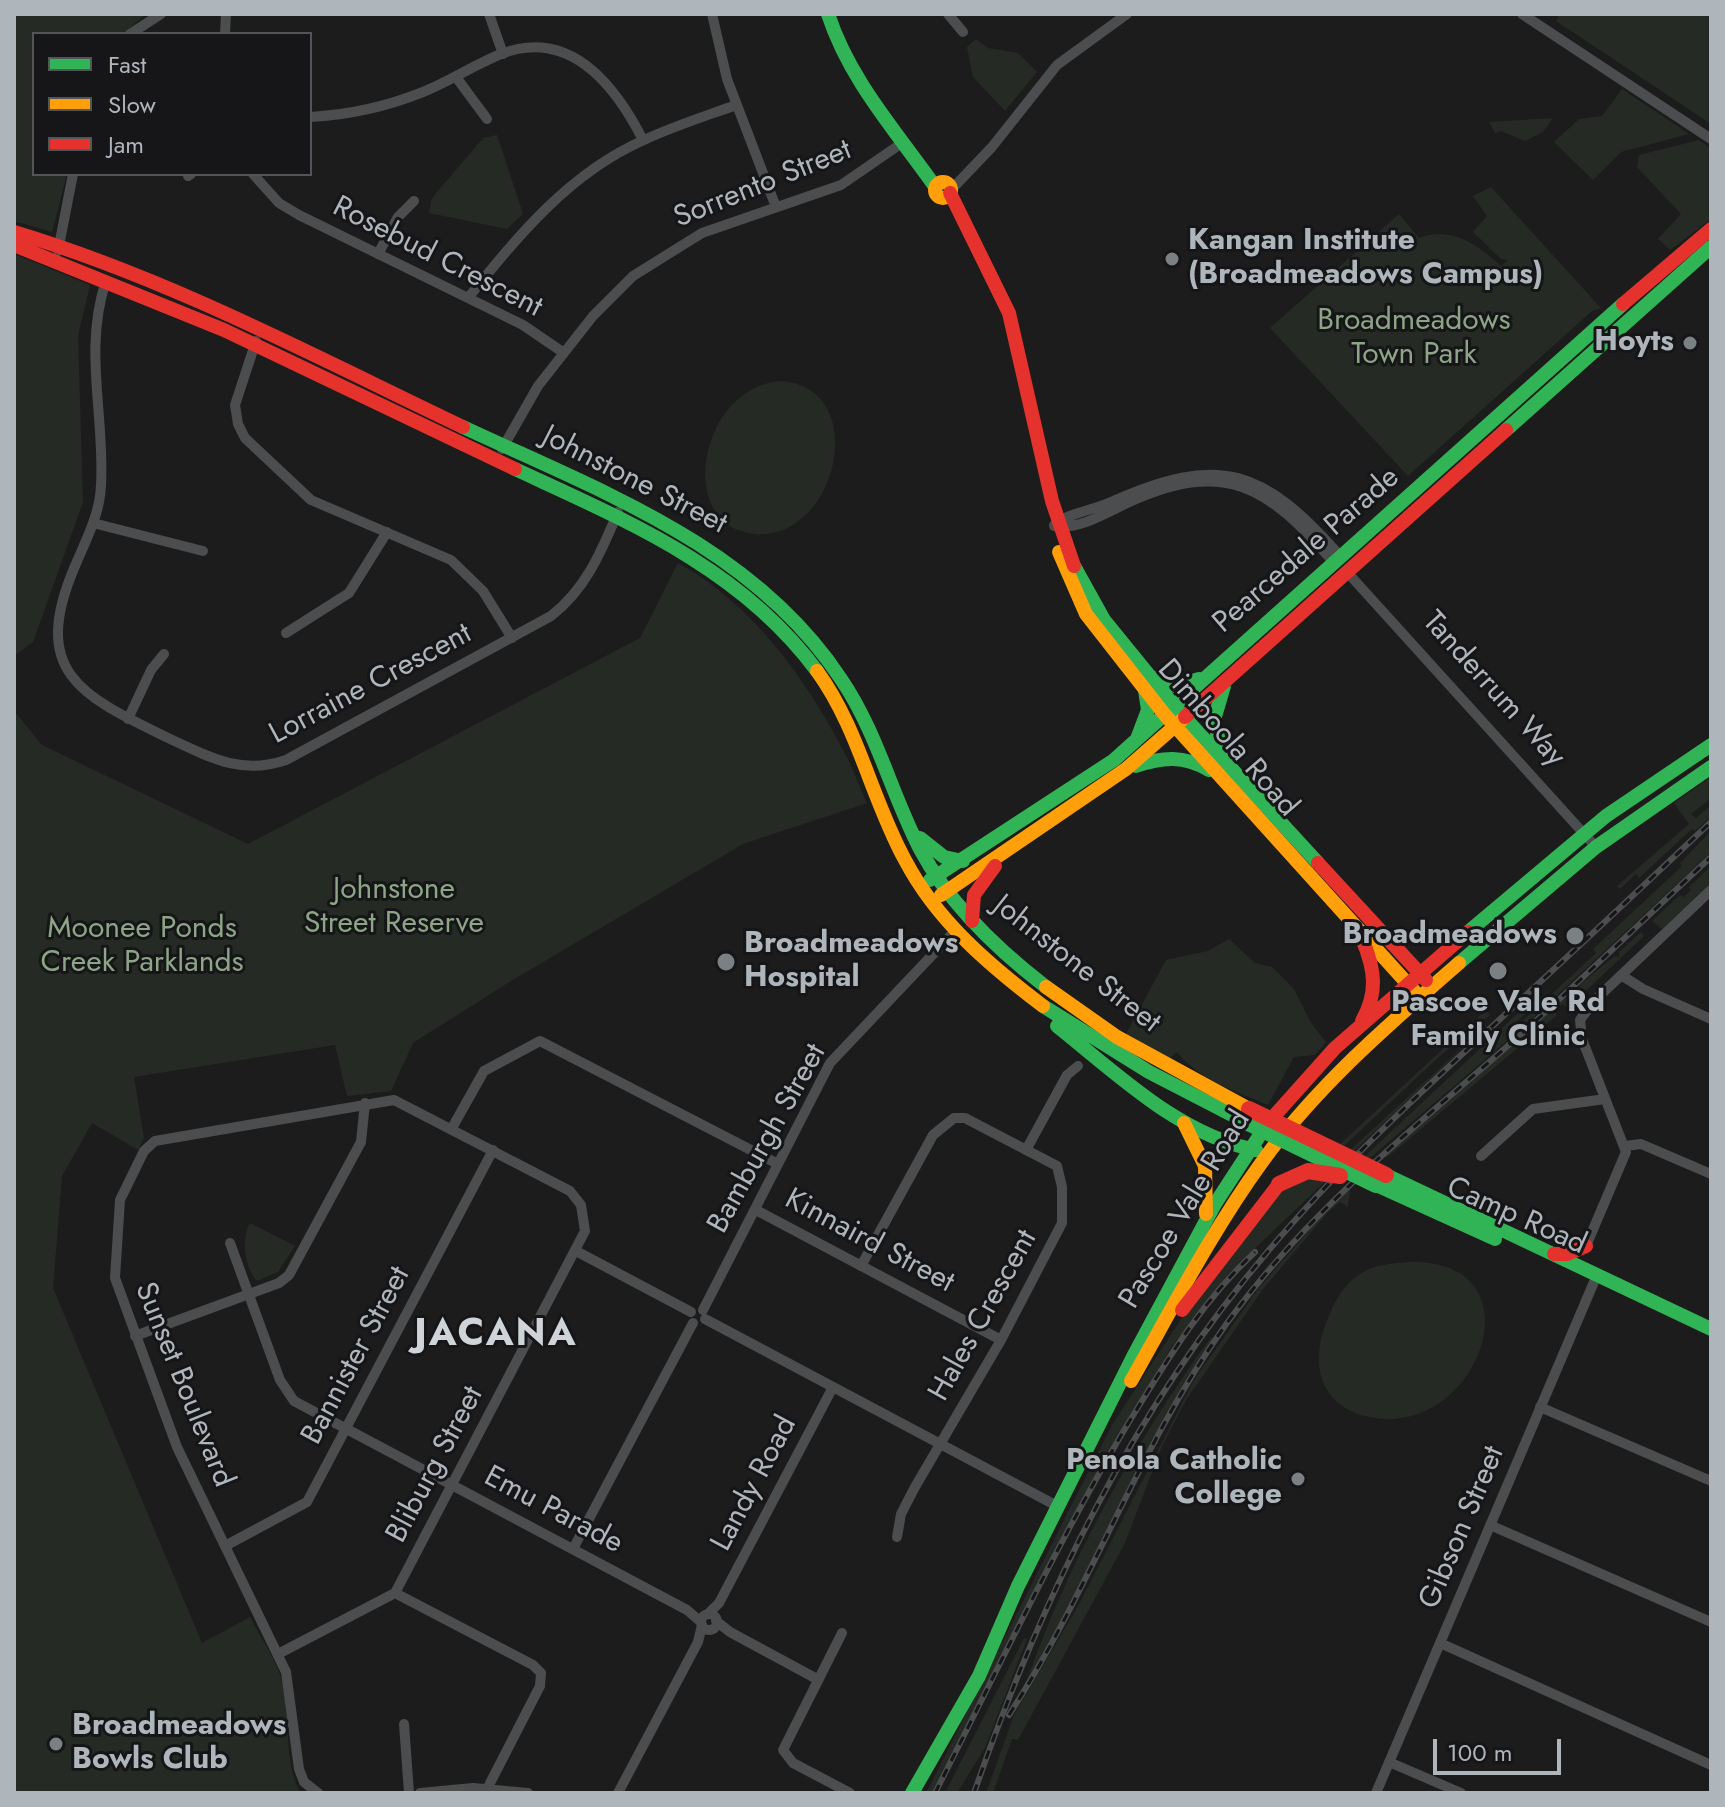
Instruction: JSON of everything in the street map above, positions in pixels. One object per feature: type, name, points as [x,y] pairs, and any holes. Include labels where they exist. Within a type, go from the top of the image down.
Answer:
[{"type":"main road","name":"Dimboola Road","points":[[828,14],[838,46],[859,86],[902,143],[945,189],[991,268],[1010,315],[1058,525],[1096,617],[1145,690],[1175,716],[1222,754],[1423,973],[1428,993],[1408,988],[1217,776],[1175,716],[1145,671],[1096,617]]},
{"type":"main road","name":"Pearcedale Parade","points":[[928,900],[949,892],[1013,848],[1135,743],[1228,679],[1341,564],[1688,246],[1711,229]]},
{"type":"main road","name":"Johnstone Street","points":[[14,232],[106,281],[258,337]]},
{"type":"main road","name":"Johnstone Street","points":[[14,245],[58,254],[258,337],[620,510],[675,527],[812,638],[848,687],[880,749],[906,821],[937,877],[972,921],[1012,957],[1132,1047],[1244,1114]]},
{"type":"main road","name":"Pearcedale Parade","points":[[918,885],[1061,808],[1126,769],[1207,676],[1711,247]]},
{"type":"main road","name":"Johnstone Street","points":[[734,574],[786,633],[827,688],[858,742],[892,832],[918,885],[955,931],[991,966],[1132,1064],[1381,1180]]},
{"type":"main road","points":[[1145,671],[1175,686],[1207,676]]},
{"type":"main road","points":[[1222,754],[1213,717],[1228,679]]},
{"type":"main road","points":[[1135,743],[1148,710],[1145,690]]},
{"type":"main road","name":"Pascoe Vale Road","points":[[912,1793],[979,1676],[1018,1586],[1204,1223],[1248,1150],[1285,1101],[1354,1032],[1584,833],[1711,745]]},
{"type":"main road","points":[[1126,769],[1157,758],[1173,757],[1191,761],[1217,776]]},
{"type":"main road","name":"Pascoe Vale Road","points":[[1083,1461],[1147,1355],[1218,1226],[1285,1135],[1341,1071],[1596,847],[1711,767]]},
{"type":"main road","points":[[906,821],[936,853],[963,861]]},
{"type":"main road","points":[[972,921],[974,895],[1013,848]]},
{"type":"main road","points":[[1354,1032],[1371,1005],[1376,985],[1357,928]]},
{"type":"main road","points":[[1012,957],[1026,978],[1056,1002],[1058,1008],[1055,1012]]},
{"type":"main road","points":[[991,966],[1018,999],[1176,1115],[1214,1137],[1248,1150],[1265,1148],[1285,1135]]},
{"type":"main road","points":[[1176,1115],[1195,1139],[1204,1163],[1208,1190],[1204,1223]]},
{"type":"main road","points":[[1147,1355],[1279,1184],[1294,1174],[1314,1170],[1381,1180]]},
{"type":"main road","name":"Camp Road","points":[[1381,1180],[1553,1254],[1595,1278]]},
{"type":"main road","name":"Camp Road","points":[[1381,1180],[1711,1329]]},
{"type":"main road","points":[[1553,1254],[1567,1254],[1586,1246],[1587,1264],[1595,1278]]},
{"type":"main road","name":"Pascoe Vale Road","points":[[919,1793],[935,1756]]},
{"type":"street","points":[[133,32],[161,14]]},
{"type":"street","points":[[489,14],[503,54]]},
{"type":"street","points":[[712,14],[736,105],[776,207]]},
{"type":"street","points":[[948,14],[963,32]]},
{"type":"street","points":[[945,189],[992,147],[1057,65],[1127,14]]},
{"type":"street","points":[[1522,14],[1708,139]]},
{"type":"street","points":[[312,117],[379,106],[456,77],[503,54],[537,50],[585,64],[619,96],[643,140]]},
{"type":"street","points":[[456,77],[487,119]]},
{"type":"street","points":[[468,298],[519,235],[557,198],[604,162],[643,140],[736,105]]},
{"type":"street","name":"Sorrento Street","points":[[503,452],[538,386],[564,353],[609,298],[656,258],[702,233],[841,185],[902,143]]},
{"type":"street","points":[[58,254],[73,176]]},
{"type":"street","name":"Rosebud Crescent","points":[[255,176],[279,203],[523,325],[564,353]]},
{"type":"street","points":[[378,254],[398,217],[414,201]]},
{"type":"street","name":"Lorraine Crescent","points":[[106,281],[93,334],[102,468],[100,499],[60,603],[58,641],[67,669],[88,696],[128,719],[213,759],[242,767],[269,766],[299,753],[551,616],[578,592],[620,510]]},
{"type":"street","points":[[258,337],[235,405],[238,424],[245,438],[311,500],[438,553],[463,569],[483,591],[512,638]]},
{"type":"street","name":"Tanderrum Way","points":[[1058,525],[1165,487],[1214,482],[1251,490],[1283,508],[1341,564],[1596,847]]},
{"type":"street","points":[[93,523],[203,551]]},
{"type":"street","points":[[286,633],[349,593],[387,532]]},
{"type":"street","points":[[128,719],[151,670],[164,654]]},
{"type":"street","points":[[1586,1246],[1624,1161],[1625,1146],[1582,1039],[1580,1020],[1588,1007],[1711,890]]},
{"type":"street","name":"Bamburgh Street","points":[[573,1549],[756,1210],[830,1063],[955,931]]},
{"type":"street","points":[[1621,975],[1643,989],[1711,1019]]},
{"type":"street","points":[[452,1128],[484,1071],[540,1041],[778,1164]]},
{"type":"street","points":[[1026,1150],[1066,1077],[1078,1066]]},
{"type":"street","points":[[1481,1156],[1533,1109],[1605,1099]]},
{"type":"street","name":"Sunset Boulevard","points":[[318,1793],[304,1782],[299,1769],[290,1689],[278,1654],[169,1427],[135,1336],[114,1269],[120,1200],[147,1147],[159,1140],[365,1103],[394,1100],[493,1150]]},
{"type":"street","points":[[135,1336],[279,1283],[293,1270],[361,1142],[365,1103]]},
{"type":"street","name":"Hales Crescent","points":[[861,1266],[933,1135],[954,1118],[965,1118],[1057,1166],[1062,1187],[1062,1223],[1001,1340],[901,1514],[897,1537]]},
{"type":"street","points":[[1625,1146],[1641,1144],[1711,1174]]},
{"type":"street","name":"Bliburg Street","points":[[395,1593],[576,1251],[586,1223],[576,1197],[493,1150]]},
{"type":"street","name":"Bannister Street","points":[[225,1546],[304,1506],[493,1150]]},
{"type":"street","name":"Kinnaird Street","points":[[756,1210],[1001,1340]]},
{"type":"street","name":"Emu Parade","points":[[230,1243],[288,1395],[345,1430],[817,1679]]},
{"type":"street","points":[[576,1251],[1059,1507]]},
{"type":"street","name":"Gibson Street","points":[[1376,1793],[1595,1278]]},
{"type":"street","name":"Landy Road","points":[[618,1793],[833,1387]]},
{"type":"street","points":[[1540,1407],[1711,1481]]},
{"type":"street","points":[[1490,1525],[1711,1622]]},
{"type":"street","points":[[278,1654],[395,1593],[533,1665],[541,1673],[540,1686],[487,1789]]},
{"type":"street","points":[[842,1633],[783,1750],[793,1763],[850,1793]]},
{"type":"street","points":[[1440,1643],[1707,1761]]},
{"type":"street","points":[[404,1724],[409,1793]]},
{"type":"street","points":[[1389,1762],[1461,1793]]},
{"type":"street","points":[[420,1793],[487,1789],[528,1793]]},
{"type":"green space","points":[[14,14],[146,14],[124,32],[32,32],[32,176],[66,176],[52,232],[14,221]]},
{"type":"green space","points":[[1560,14],[1711,14],[1711,124],[1556,21]]},
{"type":"green space","points":[[976,39],[988,48],[1018,53],[1037,72],[1005,111],[973,77],[967,47]]},
{"type":"green space","points":[[1622,89],[1689,134],[1621,152],[1593,180],[1554,142],[1579,119],[1602,116]]},
{"type":"green space","points":[[1553,118],[1543,132],[1525,141],[1501,131],[1495,133],[1489,122]]},
{"type":"green space","points":[[497,135],[523,214],[507,229],[429,213],[432,198],[483,138]]},
{"type":"green space","points":[[1699,140],[1711,149],[1711,219],[1670,250],[1658,239],[1681,214],[1637,167],[1639,155]]},
{"type":"green space","name":"Broadmeadows Town Park","points":[[1491,187],[1601,308],[1592,311],[1408,476],[1270,328],[1399,214],[1419,238],[1443,234],[1454,236],[1484,251],[1501,266],[1508,260],[1501,259],[1473,232],[1487,216],[1473,196]]},
{"type":"green space","points":[[14,254],[90,285],[78,336],[83,502],[33,642],[14,656]]},
{"type":"green space","points":[[783,381],[811,390],[828,410],[835,435],[833,464],[823,491],[806,514],[783,530],[755,534],[729,525],[713,507],[706,483],[707,455],[716,428],[732,405],[755,388]]},
{"type":"green space","points":[[678,563],[730,599],[794,670],[829,724],[867,803],[743,844],[511,981],[413,1043],[391,1091],[347,1096],[335,1045],[134,1077],[144,1138],[138,1150],[92,1123],[62,1176],[53,1288],[202,1643],[250,1617],[273,1658],[283,1684],[291,1767],[300,1793],[14,1793],[14,656],[15,712],[42,745],[248,844],[640,638]]},
{"type":"green space","points":[[1711,777],[1711,798],[1691,814],[1696,818],[1711,805],[1711,817],[1695,831],[1692,829],[1639,878],[1636,874],[1620,889],[1617,886],[1689,824],[1674,803]]},
{"type":"green space","points":[[1711,831],[1711,852],[1523,1027],[1370,1158],[1365,1156],[1530,1002],[1533,1005],[1566,975],[1510,1028],[1512,1031],[1596,953],[1593,949],[1682,866],[1680,863]]},
{"type":"green space","points":[[1711,866],[1711,883],[1662,929],[1652,921],[1680,895],[1684,897],[1691,890],[1689,887]]},
{"type":"green space","points":[[1641,932],[1644,936],[1573,1003],[1566,1007],[1563,1004],[1555,1011],[1557,1015],[1390,1155],[1376,1161],[1585,980],[1615,956],[1619,958],[1619,952]]},
{"type":"green space","points":[[1229,939],[1255,963],[1272,967],[1294,989],[1311,1023],[1326,1042],[1315,1055],[1294,1057],[1268,1105],[1207,1077],[1177,1052],[1167,1061],[1125,1036],[1166,960],[1208,951]]},
{"type":"green space","points":[[1544,971],[1441,1055],[1344,1146],[1340,1144],[1472,1022],[1486,1011],[1490,1015]]},
{"type":"green space","points":[[1495,1018],[1354,1151],[1351,1149]]},
{"type":"green space","points":[[1332,1175],[1229,1273],[1172,1346],[1087,1489],[932,1793],[926,1793],[1112,1425],[1181,1319],[1289,1182]]},
{"type":"green space","points":[[1351,1183],[1348,1207],[1340,1202],[1328,1212],[1263,1289],[1186,1400],[1162,1446],[1125,1543],[1018,1740],[1012,1739],[993,1793],[986,1793],[1014,1715],[1078,1606],[1194,1380],[1258,1289]]},
{"type":"green space","points":[[250,1223],[295,1246],[278,1272],[257,1281],[249,1268],[245,1252],[245,1237]]},
{"type":"green space","points":[[1413,1262],[1451,1269],[1474,1287],[1484,1312],[1483,1340],[1471,1369],[1450,1394],[1423,1412],[1389,1419],[1367,1417],[1336,1401],[1326,1388],[1319,1356],[1321,1338],[1338,1297],[1358,1275],[1383,1265]]},
{"type":"green space","points":[[1211,1337],[1214,1339],[1151,1441],[1090,1568],[1024,1689],[1060,1596],[1104,1506],[1155,1420]]},
{"type":"green space","points":[[1024,1638],[1027,1639],[985,1748],[957,1793],[945,1793]]},
{"type":"railway","points":[[974,1793],[1030,1648],[1096,1508],[1134,1440],[1220,1311],[1294,1221],[1373,1139],[1711,822]]},
{"type":"railway","points":[[1009,1715],[1065,1618],[1167,1418],[1227,1323],[1260,1281],[1329,1205],[1366,1170],[1544,1013],[1711,857]]},
{"type":"railway","points":[[935,1793],[1053,1559],[1129,1422],[1202,1311],[1255,1252]]},
{"type":"traffic: fast","points":[[828,14],[861,83],[936,188]]},
{"type":"traffic: fast","points":[[1506,430],[1711,247]]},
{"type":"traffic: fast","points":[[1074,566],[1104,620],[1174,706],[1623,304]]},
{"type":"traffic: fast","points":[[463,427],[620,500],[671,528],[719,558],[764,593],[805,633],[854,699],[920,849],[945,889],[993,942],[1046,987]]},
{"type":"traffic: fast","points":[[515,469],[640,529],[718,576],[754,603],[787,635],[817,671]]},
{"type":"traffic: fast","points":[[1155,678],[1175,686],[1199,679]]},
{"type":"traffic: fast","points":[[1222,754],[1214,720],[1224,686]]},
{"type":"traffic: fast","points":[[1137,739],[1148,710],[1145,690]]},
{"type":"traffic: fast","points":[[930,880],[1114,760],[1174,706],[1318,863]]},
{"type":"traffic: fast","points":[[1468,932],[1606,816],[1711,745]]},
{"type":"traffic: fast","points":[[1136,766],[1173,759],[1209,770]]},
{"type":"traffic: fast","points":[[1459,963],[1596,847],[1711,767]]},
{"type":"traffic: fast","points":[[920,838],[944,857],[963,861]]},
{"type":"traffic: fast","points":[[1043,1006],[1149,1072],[1240,1119]]},
{"type":"traffic: fast","points":[[1057,1026],[1175,1117],[1228,1143],[1256,1150]]},
{"type":"traffic: fast","points":[[1240,1119],[1376,1185]]},
{"type":"traffic: fast","points":[[912,1793],[979,1676],[1018,1586],[1135,1353],[1215,1204],[1267,1124]]},
{"type":"traffic: fast","points":[[1386,1175],[1711,1329]]},
{"type":"traffic: fast","points":[[1376,1185],[1495,1239]]},
{"type":"traffic: slow","points":[[943,182],[951,190],[943,198],[935,190],[943,182]]},
{"type":"traffic: slow","points":[[1059,552],[1086,614],[1165,715]]},
{"type":"traffic: slow","points":[[817,671],[844,716],[893,836],[932,903],[966,940],[1043,1006]]},
{"type":"traffic: slow","points":[[1165,715],[1415,992]]},
{"type":"traffic: slow","points":[[941,895],[1126,769],[1183,719]]},
{"type":"traffic: slow","points":[[1131,1381],[1226,1215],[1283,1134],[1355,1057],[1459,963]]},
{"type":"traffic: slow","points":[[1046,987],[1117,1037],[1249,1109]]},
{"type":"traffic: slow","points":[[1184,1123],[1205,1166],[1206,1214]]},
{"type":"traffic: jam","points":[[950,193],[1009,313],[1052,501],[1074,566]]},
{"type":"traffic: jam","points":[[1623,304],[1711,229]]},
{"type":"traffic: jam","points":[[14,232],[129,272],[186,296],[463,427]]},
{"type":"traffic: jam","points":[[14,245],[224,330],[515,469]]},
{"type":"traffic: jam","points":[[1185,717],[1506,430]]},
{"type":"traffic: jam","points":[[1318,863],[1426,980]]},
{"type":"traffic: jam","points":[[972,921],[974,895],[995,866]]},
{"type":"traffic: jam","points":[[1267,1124],[1335,1048],[1468,932]]},
{"type":"traffic: jam","points":[[1362,1021],[1373,991],[1370,962],[1363,941]]},
{"type":"traffic: jam","points":[[1249,1109],[1386,1175]]},
{"type":"traffic: jam","points":[[1279,1184],[1308,1171],[1340,1176]]},
{"type":"traffic: jam","points":[[1182,1310],[1279,1184]]},
{"type":"traffic: jam","points":[[1554,1254],[1567,1254],[1586,1246]]},
{"type":"place","name":"Kangan Institute (Broadmeadows Campus)","points":[[1172,259]]},
{"type":"place","name":"Hoyts","points":[[1690,343]]},
{"type":"place","name":"Broadmeadows","points":[[1575,936]]},
{"type":"place","name":"Broadmeadows Hospital","points":[[726,962]]},
{"type":"place","name":"Pascoe Vale Rd Family Clinic","points":[[1498,971]]},
{"type":"place","name":"Penola Catholic College","points":[[1298,1479]]},
{"type":"place","name":"Broadmeadows Bowls Club","points":[[56,1744]]},
{"type":"district","name":"JACANA","points":[[496,1336]]},
{"type":"park label","name":"Johnstone Street Reserve","points":[[394,908]]},
{"type":"park label","name":"Moonee Ponds Creek Parklands","points":[[142,947]]}]
